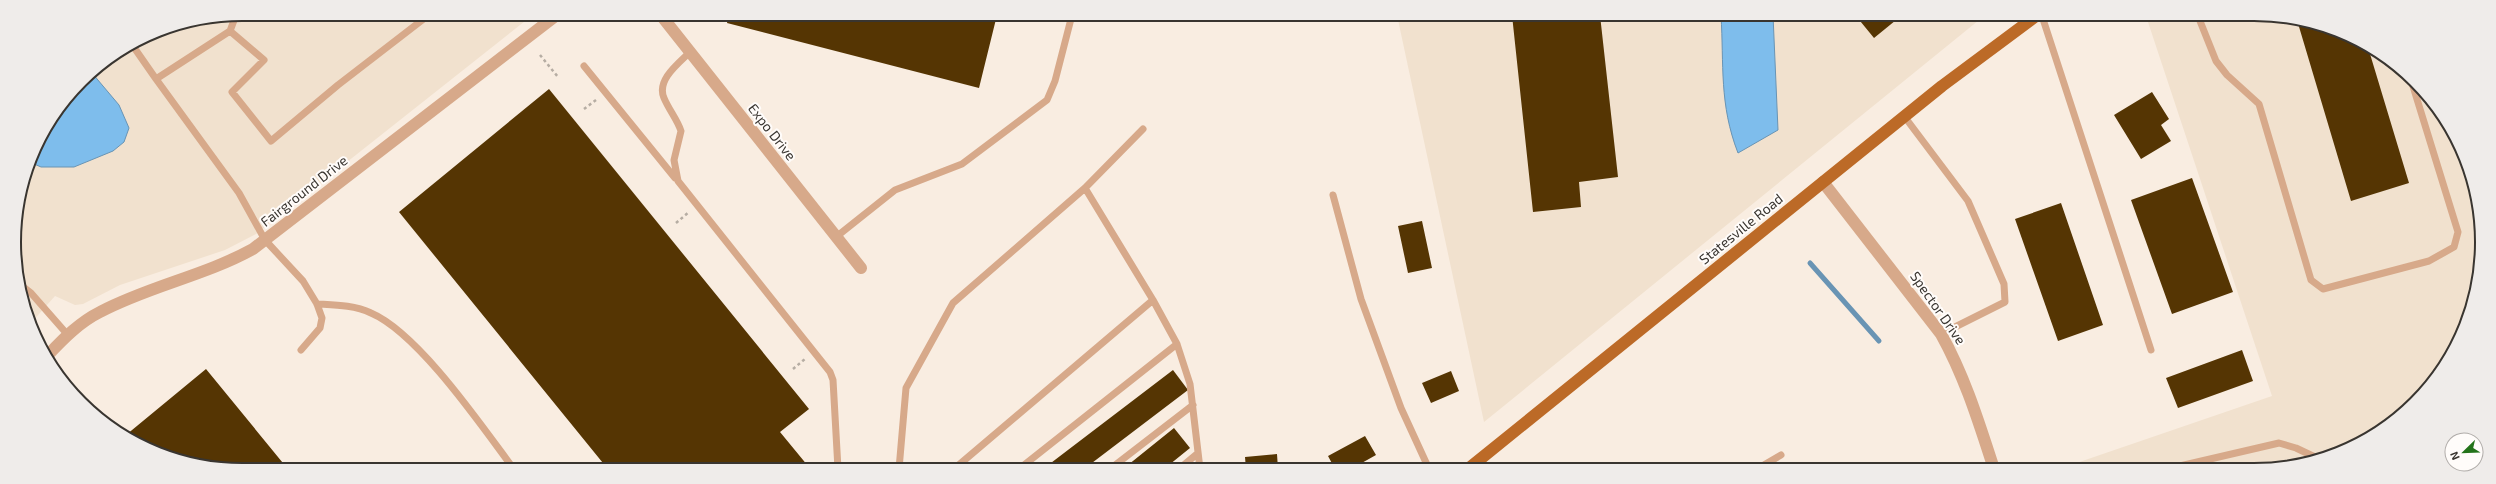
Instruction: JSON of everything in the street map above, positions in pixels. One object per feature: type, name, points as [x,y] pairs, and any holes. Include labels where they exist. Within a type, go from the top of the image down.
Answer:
[{"type":"main road","name":"Statesville Road","points":[[1475,463],[1904,116],[2029,21]]},
{"type":"street","name":"Fairground Drive","points":[[51,351],[67,334],[99,312],[228,263],[265,240],[549,21]]},
{"type":"street","name":"Expo Drive","points":[[666,21],[861,268]]},
{"type":"street","name":"Spector Drive","points":[[1823,182],[1917,300],[1941,334],[1954,358],[1970,396],[1992,463]]},
{"type":"lane","points":[[156,79],[230,31],[234,21]]},
{"type":"lane","points":[[230,31],[264,60],[232,92],[271,140],[338,85],[421,21]]},
{"type":"lane","points":[[836,236],[895,190],[962,164],[1047,100],[1055,81],[1070,21]]},
{"type":"lane","points":[[2044,21],[2151,350]]},
{"type":"lane","points":[[2200,21],[2216,61],[2227,75],[2259,104],[2311,280],[2323,289],[2429,261],[2454,247],[2458,232],[2414,90]]},
{"type":"lane","points":[[135,49],[239,193],[265,240],[303,281],[317,304],[322,318],[320,328],[301,350]]},
{"type":"lane","points":[[678,181],[674,160],[681,132],[663,97],[663,88],[666,77],[690,52]]},
{"type":"lane","points":[[584,66],[678,181],[696,206],[830,372],[833,380],[838,463]]},
{"type":"lane","points":[[1904,116],[1968,201],[2004,284],[2005,302],[1941,334]]},
{"type":"lane","points":[[899,463],[906,388],[953,302],[1086,188],[1142,129]]},
{"type":"lane","points":[[1086,188],[1153,300],[1177,344],[1190,384],[1194,405],[1199,463]]},
{"type":"lane","points":[[1333,195],[1362,300],[1401,408],[1426,463]]},
{"type":"lane","points":[[26,289],[67,334]]},
{"type":"lane","points":[[961,463],[1153,300]]},
{"type":"lane","points":[[317,304],[346,306],[370,312],[397,329],[432,364],[509,463]]},
{"type":"lane","points":[[1027,463],[1177,344]]},
{"type":"lane","points":[[1118,463],[1194,405]]},
{"type":"lane","points":[[2193,463],[2279,443],[2296,448],[2311,455]]},
{"type":"lane","points":[[1186,463],[1197,454]]},
{"type":"lane","points":[[1767,463],[1781,455]]},
{"type":"path","points":[[540,55],[558,77]]},
{"type":"path","points":[[676,223],[696,206]]},
{"type":"shaded area","points":[[228,21],[525,21],[256,234],[225,250],[120,285],[83,304],[75,305],[55,296],[35,319],[25,285],[21,256],[21,228],[25,199],[38,157],[58,119],[76,96],[96,76],[119,58],[144,44],[171,33],[199,25]]},
{"type":"shaded area","points":[[1398,21],[1978,21],[1484,422]]},
{"type":"shaded area","points":[[2148,21],[2268,21],[2297,25],[2325,33],[2352,44],[2377,58],[2389,67],[2420,96],[2438,119],[2452,144],[2463,171],[2471,199],[2473,213],[2475,228],[2475,256],[2471,285],[2463,313],[2452,340],[2438,365],[2420,388],[2389,417],[2377,426],[2339,446],[2297,459],[2268,463],[2077,463],[2272,396]]},
{"type":"water","points":[[1721,21],[1773,21],[1778,130],[1738,153],[1732,135],[1725,101]]},
{"type":"water","points":[[95,77],[119,105],[129,128],[124,142],[113,151],[74,167],[41,167],[35,164],[44,144],[58,119],[76,96]]},
{"type":"building","points":[[727,21],[996,21],[979,88],[727,23]]},
{"type":"building","points":[[1513,21],[1601,21],[1618,177],[1579,182],[1581,207],[1533,212]]},
{"type":"building","points":[[1860,21],[1895,21],[1874,38]]},
{"type":"building","points":[[2299,25],[2339,38],[2370,54],[2409,183],[2351,201]]},
{"type":"building","points":[[549,89],[809,409],[780,432],[806,463],[603,463],[399,212]]},
{"type":"building","points":[[2152,92],[2169,119],[2161,125],[2171,141],[2141,159],[2114,115]]},
{"type":"building","points":[[2192,178],[2233,292],[2172,314],[2131,200]]},
{"type":"building","points":[[2061,203],[2103,325],[2058,341],[2015,219]]},
{"type":"building","points":[[1422,221],[1432,268],[1408,273],[1398,226]]},
{"type":"building","points":[[2242,350],[2253,381],[2178,408],[2166,378]]},
{"type":"building","points":[[206,369],[283,463],[228,463],[199,459],[157,446],[129,432]]},
{"type":"building","points":[[1173,370],[1188,390],[1092,463],[1051,463]]},
{"type":"building","points":[[1451,371],[1459,391],[1431,403],[1422,383]]},
{"type":"building","points":[[1174,428],[1190,448],[1171,463],[1130,463]]},
{"type":"building","points":[[1365,436],[1376,455],[1362,463],[1332,463],[1328,456]]},
{"type":"building","points":[[1277,454],[1278,463],[1246,463],[1245,457]]},
{"type":"waterway","points":[[1810,263],[1879,341]]}]
